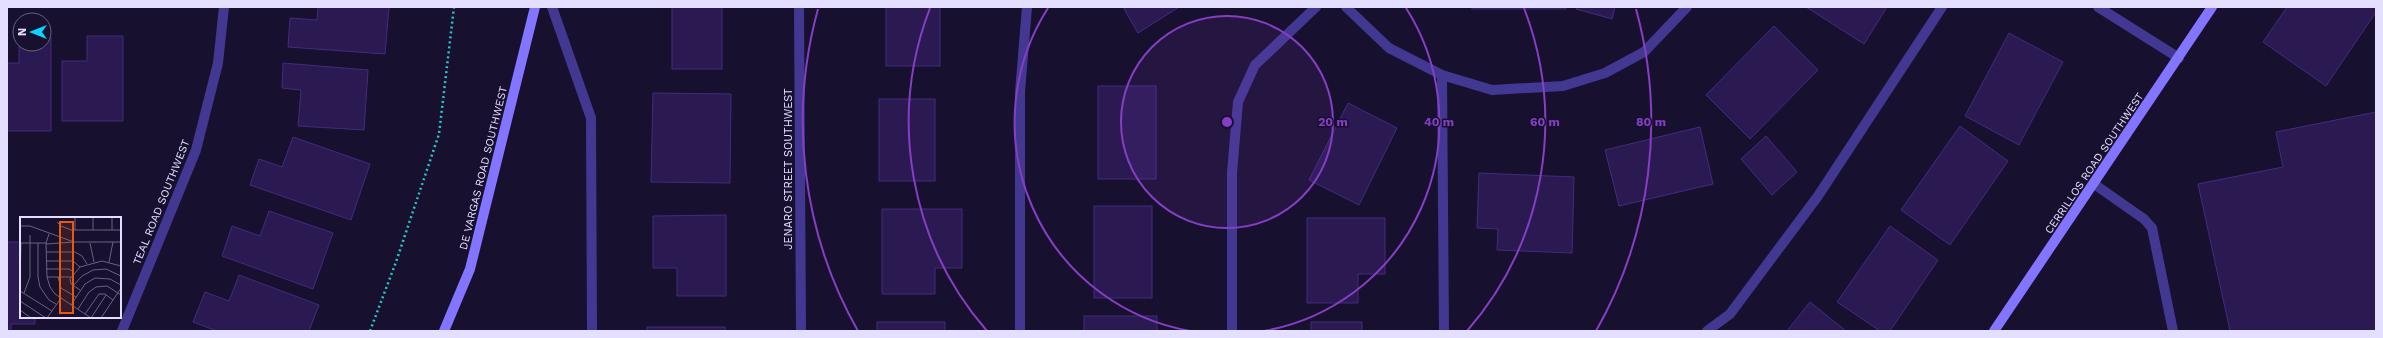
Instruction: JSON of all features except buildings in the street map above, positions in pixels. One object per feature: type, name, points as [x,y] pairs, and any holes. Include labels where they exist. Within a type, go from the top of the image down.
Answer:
[{"type":"street","name":"TEAL ROAD SOUTHWEST","points":[[122,331],[196,150],[218,64],[224,7]]},
{"type":"street","name":"DE VARGAS ROAD SOUTHWEST","points":[[444,331],[470,269],[535,7]]},
{"type":"street","points":[[552,7],[591,118],[592,331]]},
{"type":"street","name":"JENARO STREET SOUTHWEST","points":[[799,7],[801,331]]},
{"type":"street","points":[[1020,331],[1020,92],[1027,7]]},
{"type":"street","points":[[1232,331],[1232,173],[1238,102],[1255,65],[1316,7]]},
{"type":"street","points":[[1346,7],[1389,48],[1442,75],[1492,90],[1563,86],[1605,73],[1644,52],[1687,7]]},
{"type":"street","points":[[1706,331],[1730,314],[1818,196],[1942,7]]},
{"type":"street","points":[[2098,7],[2179,58]]},
{"type":"street","name":"CERRILLOS ROAD SOUTHWEST","points":[[1994,331],[2212,7]]},
{"type":"street","points":[[1442,75],[1444,331]]},
{"type":"street","points":[[2094,184],[2144,219],[2152,228],[2174,331]]},
{"type":"path","points":[[370,331],[396,262],[439,134],[454,7]]}]
